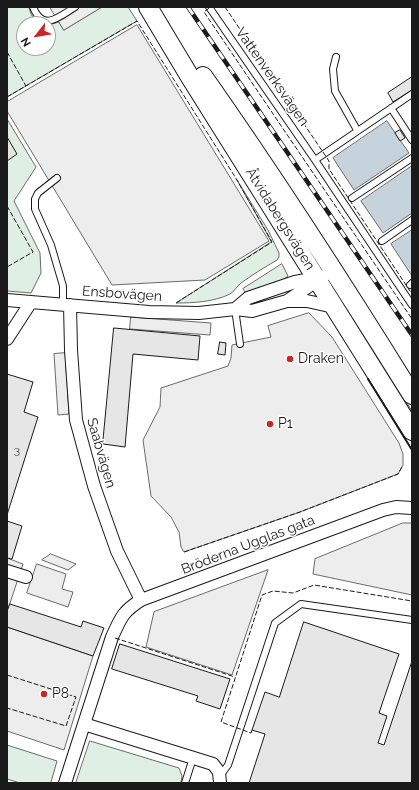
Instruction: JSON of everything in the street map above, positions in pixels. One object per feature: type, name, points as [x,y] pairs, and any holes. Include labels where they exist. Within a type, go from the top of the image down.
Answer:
[{"type":"main road","name":"Åtvidabergsvägen","points":[[148,7],[190,77],[325,276],[412,395]]},
{"type":"main road","name":"Åtvidabergsvägen","points":[[154,7],[238,126],[325,276],[334,307],[412,431]]},
{"type":"street","name":"Ensbovägen","points":[[287,301],[325,276]]},
{"type":"street","name":"Ensbovägen","points":[[235,309],[248,298],[295,282],[325,276]]},
{"type":"street","name":"Ensbovägen","points":[[7,300],[149,312],[187,313],[235,309],[252,311],[287,301],[307,301],[334,307]]},
{"type":"street","points":[[7,339],[31,302]]},
{"type":"street","name":"Saabvägen","points":[[66,305],[76,420],[94,486],[115,544],[140,600]]},
{"type":"street","name":"Bröderna Ugglas gata","points":[[65,783],[112,637],[123,614],[130,607],[140,600],[383,510],[396,507],[412,508]]},
{"type":"street","points":[[7,571],[26,577]]},
{"type":"street","points":[[84,724],[213,764],[217,768],[220,780]]},
{"type":"lane","points":[[33,7],[35,12],[42,20],[53,20],[75,7]]},
{"type":"lane","name":"Vattenverksvägen","points":[[209,7],[315,160],[412,305]]},
{"type":"lane","points":[[336,57],[333,69],[335,91],[357,130]]},
{"type":"lane","points":[[315,160],[412,94]]},
{"type":"lane","points":[[390,108],[412,140]]},
{"type":"lane","points":[[352,198],[412,158]]},
{"type":"lane","points":[[58,178],[38,193],[35,199],[35,209],[51,245],[63,286],[66,305]]},
{"type":"lane","points":[[382,240],[412,220]]},
{"type":"lane","points":[[235,309],[240,344]]},
{"type":"lane","points":[[220,780],[228,765],[276,623],[301,604],[412,620]]},
{"type":"lane","points":[[185,783],[193,758]]},
{"type":"green space","points":[[7,7],[29,7],[32,16],[16,16],[16,56],[56,56],[56,23],[59,22],[64,30],[102,7],[128,7],[137,21],[7,97]]},
{"type":"green space","points":[[7,119],[36,167],[14,201],[40,253],[41,273],[31,293],[7,291]]},
{"type":"green space","points":[[237,180],[268,230],[279,253],[279,257],[277,260],[241,283],[233,292],[224,297],[196,302],[176,303],[271,242]]},
{"type":"green space","points":[[282,264],[288,276],[283,280],[246,293],[243,289]]},
{"type":"green space","points":[[338,295],[412,411],[412,417],[337,296]]},
{"type":"green space","points":[[90,741],[179,768],[182,776],[181,783],[76,783]]},
{"type":"green space","points":[[7,745],[57,761],[51,782],[20,783],[7,779]]},
{"type":"shaded area","points":[[50,7],[102,7],[64,30]]},
{"type":"shaded area","points":[[137,25],[269,241],[205,280],[112,285],[7,111],[7,102]]},
{"type":"shaded area","points":[[387,121],[409,153],[354,190],[333,158]]},
{"type":"shaded area","points":[[412,166],[412,213],[383,233],[361,201]]},
{"type":"shaded area","points":[[412,230],[412,276],[391,244]]},
{"type":"shaded area","name":"P1","points":[[309,313],[332,337],[399,443],[403,454],[403,465],[398,474],[300,512],[184,552],[181,547],[179,532],[171,517],[151,496],[143,440],[160,407],[161,388],[228,366],[231,358],[232,345],[271,337],[268,326]]},
{"type":"shaded area","points":[[131,317],[211,323],[210,335],[130,329]]},
{"type":"shaded area","points":[[65,353],[69,414],[58,415],[54,354]]},
{"type":"shaded area","points":[[403,523],[412,523],[412,595],[313,574],[315,559]]},
{"type":"shaded area","points":[[51,554],[76,564],[68,570],[42,560]]},
{"type":"shaded area","points":[[7,558],[23,564],[7,612]]},
{"type":"shaded area","points":[[37,564],[66,574],[62,589],[73,592],[68,607],[27,593]]},
{"type":"shaded area","points":[[268,570],[232,675],[146,647],[154,612]]},
{"type":"shaded area","name":"P8","points":[[7,627],[93,656],[64,750],[7,731]]},
{"type":"building","points":[[412,77],[412,90],[393,102],[388,93]]},
{"type":"building","points":[[400,130],[405,138],[400,141],[395,133]]},
{"type":"building","points":[[7,137],[17,154],[7,161]]},
{"type":"building","points":[[114,328],[200,336],[198,360],[133,354],[125,447],[103,444]]},
{"type":"building","points":[[220,342],[226,343],[225,355],[218,354]]},
{"type":"building","points":[[7,374],[33,382],[24,412],[38,417],[7,515]]},
{"type":"building","points":[[7,521],[22,526],[12,559],[7,558]]},
{"type":"building","points":[[10,604],[81,627],[83,621],[104,628],[93,656],[7,627],[7,612]]},
{"type":"building","points":[[304,622],[399,654],[379,713],[387,716],[378,743],[384,745],[412,661],[412,783],[249,783],[265,734],[252,730],[265,692],[279,697]]},
{"type":"building","points":[[120,644],[230,679],[220,709],[196,701],[198,696],[112,669]]},
{"type":"railway","points":[[188,7],[412,335]]},
{"type":"fence","points":[[225,7],[329,161],[329,169],[412,294]]},
{"type":"fence","points":[[209,8],[204,12],[412,319]]},
{"type":"fence","points":[[7,97],[137,21],[237,180],[272,242],[176,303]]},
{"type":"fence","points":[[7,52],[26,86]]},
{"type":"fence","points":[[7,206],[33,252],[7,267]]},
{"type":"fence","points":[[184,552],[300,512],[398,474],[403,465]]},
{"type":"fence","points":[[252,730],[251,733],[221,722],[262,595],[273,591],[293,593],[314,585],[412,601]]},
{"type":"fence","points":[[115,638],[235,677]]},
{"type":"fence","points":[[7,675],[76,697],[66,726],[7,708]]},
{"type":"wall","points":[[368,379],[412,450]]},
{"type":"place","name":"Draken","points":[[290,359]]},
{"type":"place","name":"P1","points":[[270,424]]},
{"type":"place","name":"P8","points":[[44,694]]}]
